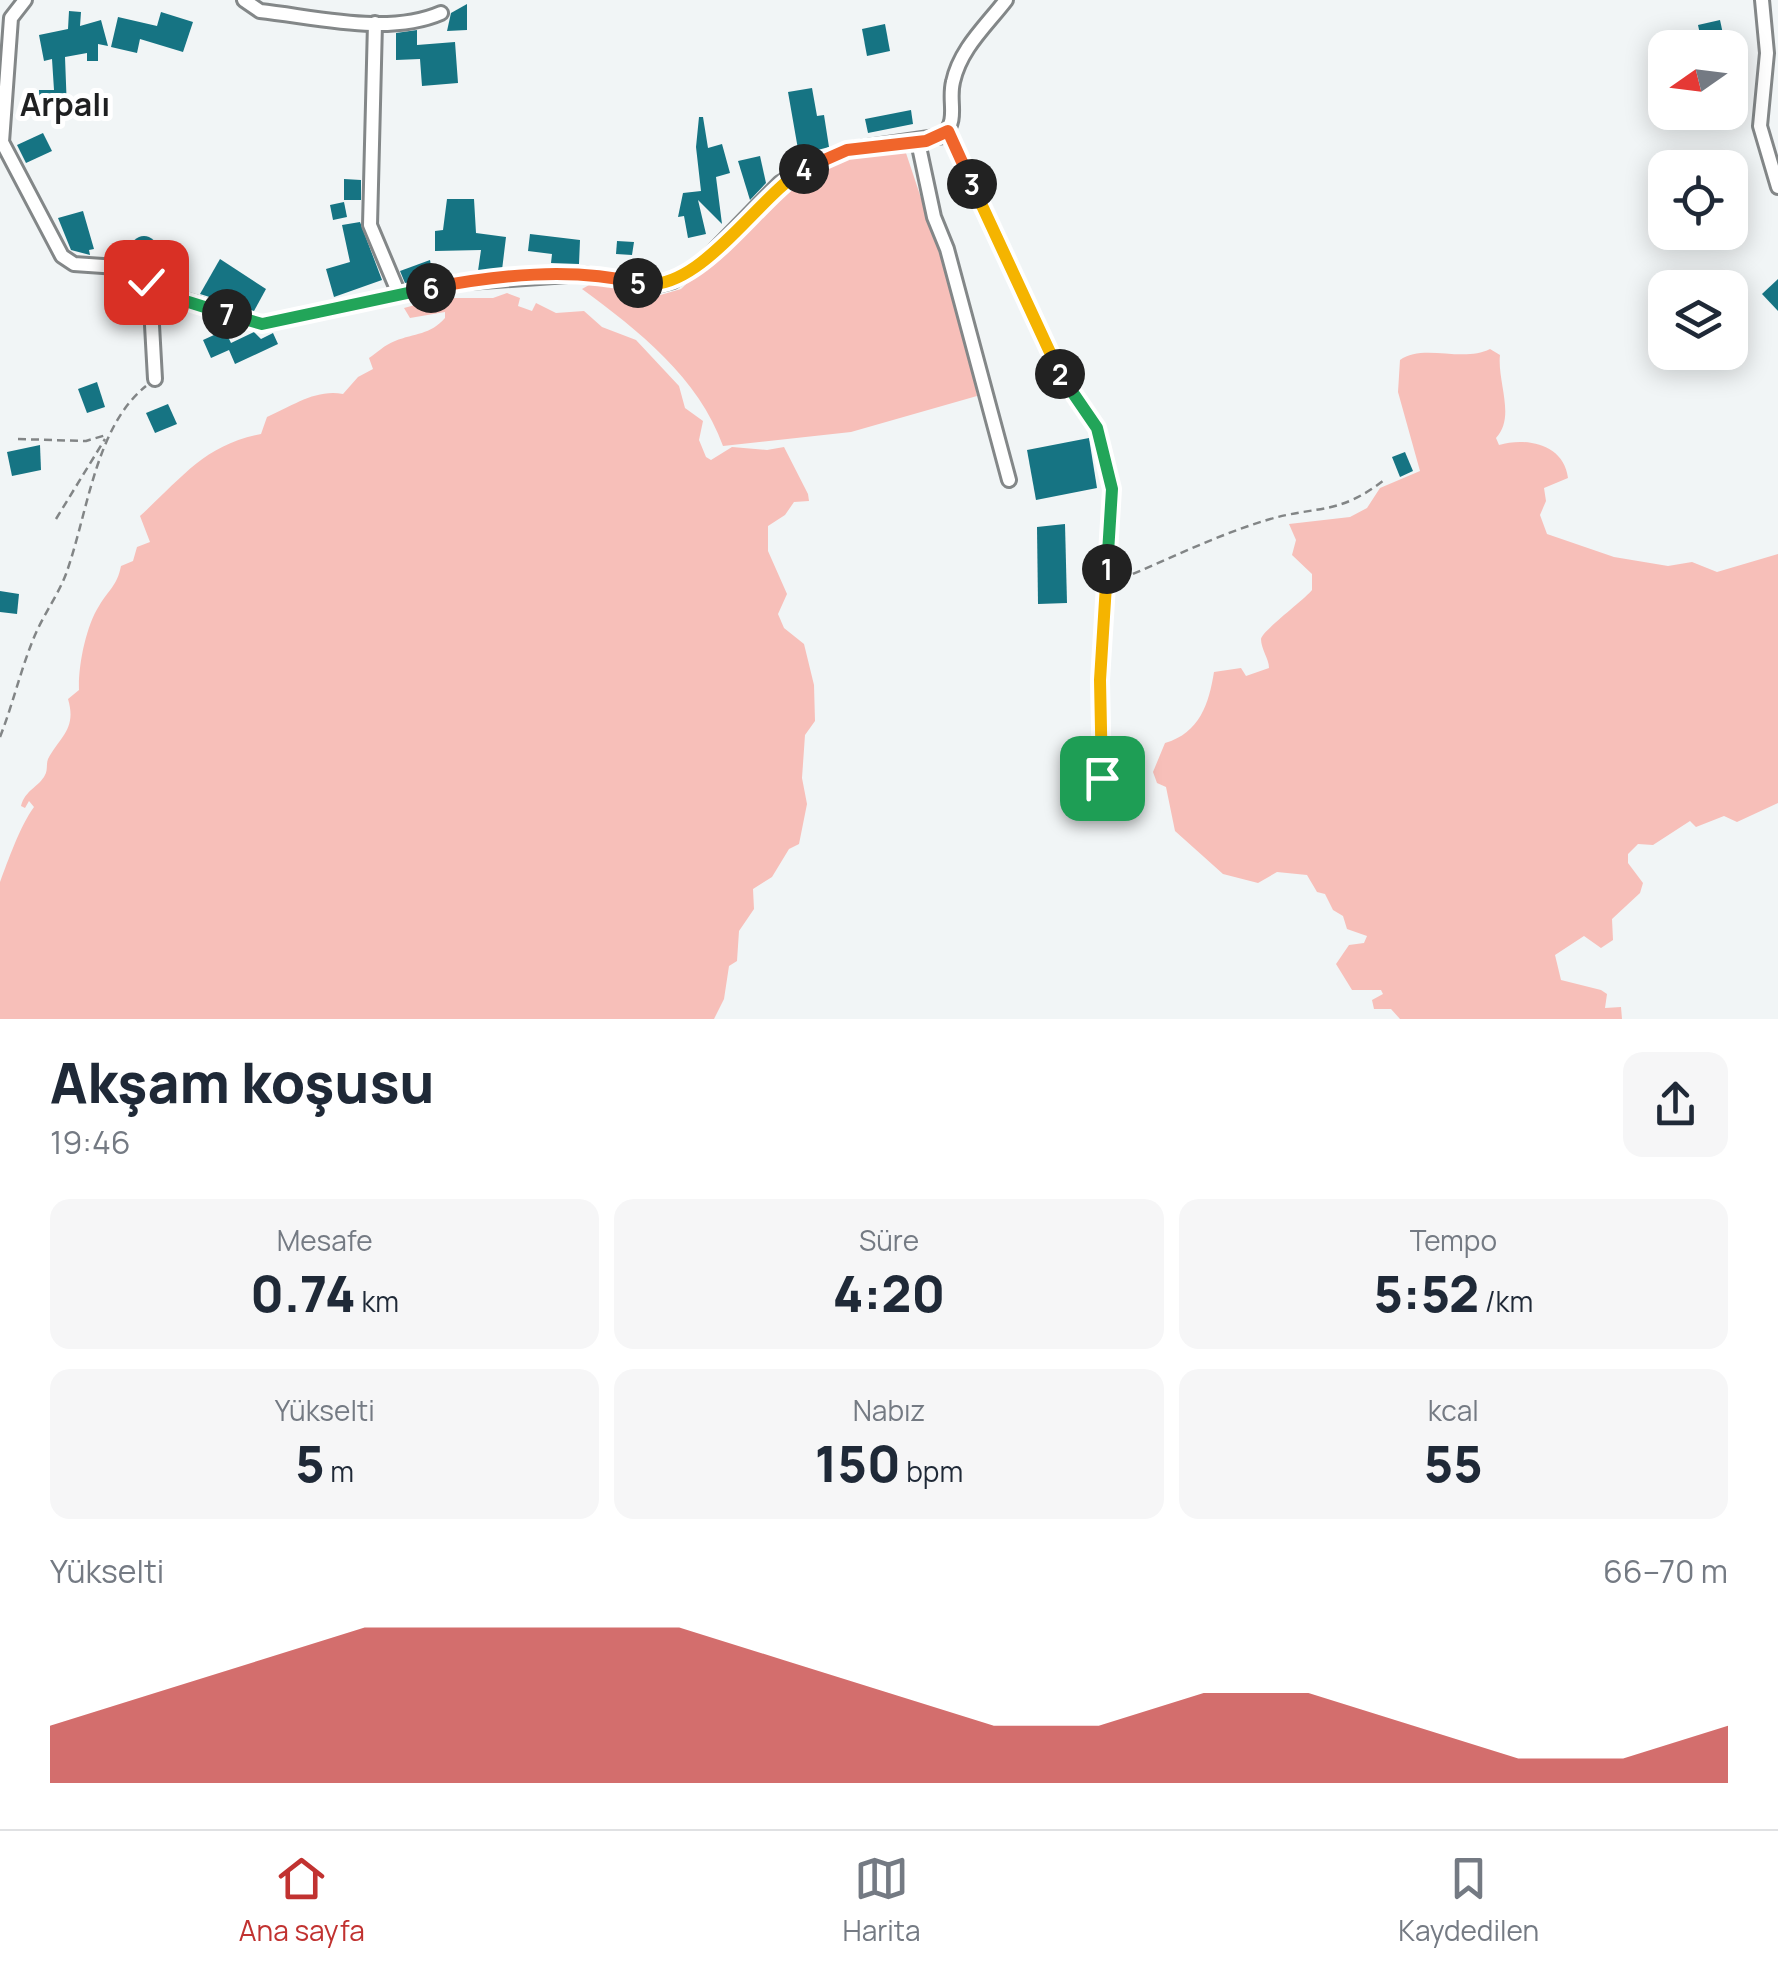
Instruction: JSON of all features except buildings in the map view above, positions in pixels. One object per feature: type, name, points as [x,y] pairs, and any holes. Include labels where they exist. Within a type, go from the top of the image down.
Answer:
[{"type":"street","points":[[25,0],[5,18],[1,142],[66,260],[132,268],[150,290],[262,324],[455,283],[558,274],[664,284],[704,262],[780,184],[804,169],[847,150],[918,142],[948,131]]},
{"type":"street","points":[[244,0],[260,10],[375,23],[407,23],[441,13]]},
{"type":"street","points":[[1006,0],[960,61],[948,131],[1062,378],[1097,428],[1112,489],[1100,680],[1102,778]]},
{"type":"street","points":[[1762,0],[1768,52],[1760,126],[1778,187]]},
{"type":"street","points":[[375,23],[370,225],[399,294]]},
{"type":"street","points":[[918,142],[934,217],[947,249],[1009,480]]},
{"type":"street","points":[[150,290],[155,379]]},
{"type":"path","points":[[56,519],[129,400],[155,379]]},
{"type":"path","points":[[18,439],[86,440],[108,434]]},
{"type":"path","points":[[0,737],[33,640],[62,584],[84,524],[108,434]]},
{"type":"path","points":[[1106,585],[1271,519],[1332,509],[1362,496],[1384,480]]},
{"type":"shaded area","points":[[904,147],[966,333],[977,396],[851,432],[723,446],[712,421],[683,377],[645,339],[582,289],[603,277],[657,296],[681,289],[781,193],[849,152]]},
{"type":"shaded area","points":[[507,293],[520,298],[518,306],[532,311],[536,303],[556,313],[584,311],[602,327],[636,340],[679,386],[685,408],[703,421],[699,440],[706,457],[711,460],[732,447],[784,447],[808,494],[809,501],[794,502],[785,515],[768,526],[768,551],[787,594],[778,614],[784,628],[804,644],[814,685],[815,721],[805,735],[802,778],[807,804],[799,844],[789,849],[772,877],[753,889],[754,909],[739,931],[737,961],[729,966],[724,999],[714,1019],[0,1019],[0,882],[34,807],[29,801],[25,808],[21,806],[45,775],[48,759],[69,725],[68,699],[79,690],[84,646],[94,614],[115,583],[121,566],[133,561],[137,547],[150,542],[140,516],[209,455],[261,434],[267,417],[314,396],[343,394],[358,377],[373,369],[369,358],[381,349],[428,331],[445,318],[445,312],[410,318],[404,308],[441,298],[493,298]]},
{"type":"shaded area","points":[[1490,349],[1500,355],[1505,420],[1496,438],[1499,445],[1521,442],[1542,446],[1565,466],[1568,478],[1544,488],[1546,501],[1540,515],[1547,534],[1614,557],[1668,566],[1692,562],[1717,572],[1778,554],[1778,803],[1737,822],[1724,816],[1696,827],[1690,821],[1653,845],[1638,844],[1628,854],[1628,863],[1643,883],[1640,893],[1612,919],[1613,940],[1601,948],[1584,936],[1555,955],[1561,980],[1601,990],[1607,994],[1605,1008],[1621,1007],[1622,1019],[1400,1019],[1391,1009],[1374,1009],[1372,1000],[1383,994],[1381,990],[1352,990],[1336,964],[1349,945],[1364,943],[1367,936],[1347,929],[1343,916],[1333,910],[1325,894],[1317,892],[1307,875],[1277,872],[1258,883],[1223,874],[1175,831],[1166,787],[1157,783],[1153,772],[1165,743],[1187,732],[1201,715],[1214,672],[1241,668],[1246,676],[1269,668],[1261,643],[1263,635],[1312,590],[1312,574],[1292,555],[1296,540],[1289,524],[1350,517],[1367,508],[1380,488],[1420,471],[1398,392],[1400,360],[1420,353],[1468,354]]},
{"type":"district","name":"Arpalı","points":[[65,105]]},
{"type":"route","points":[[146,282],[150,290],[262,324],[455,283],[582,274],[657,286],[673,282],[704,262],[780,184],[804,169],[847,150],[926,141],[948,131],[1062,378],[1097,428],[1112,489],[1100,680],[1102,778]]}]
